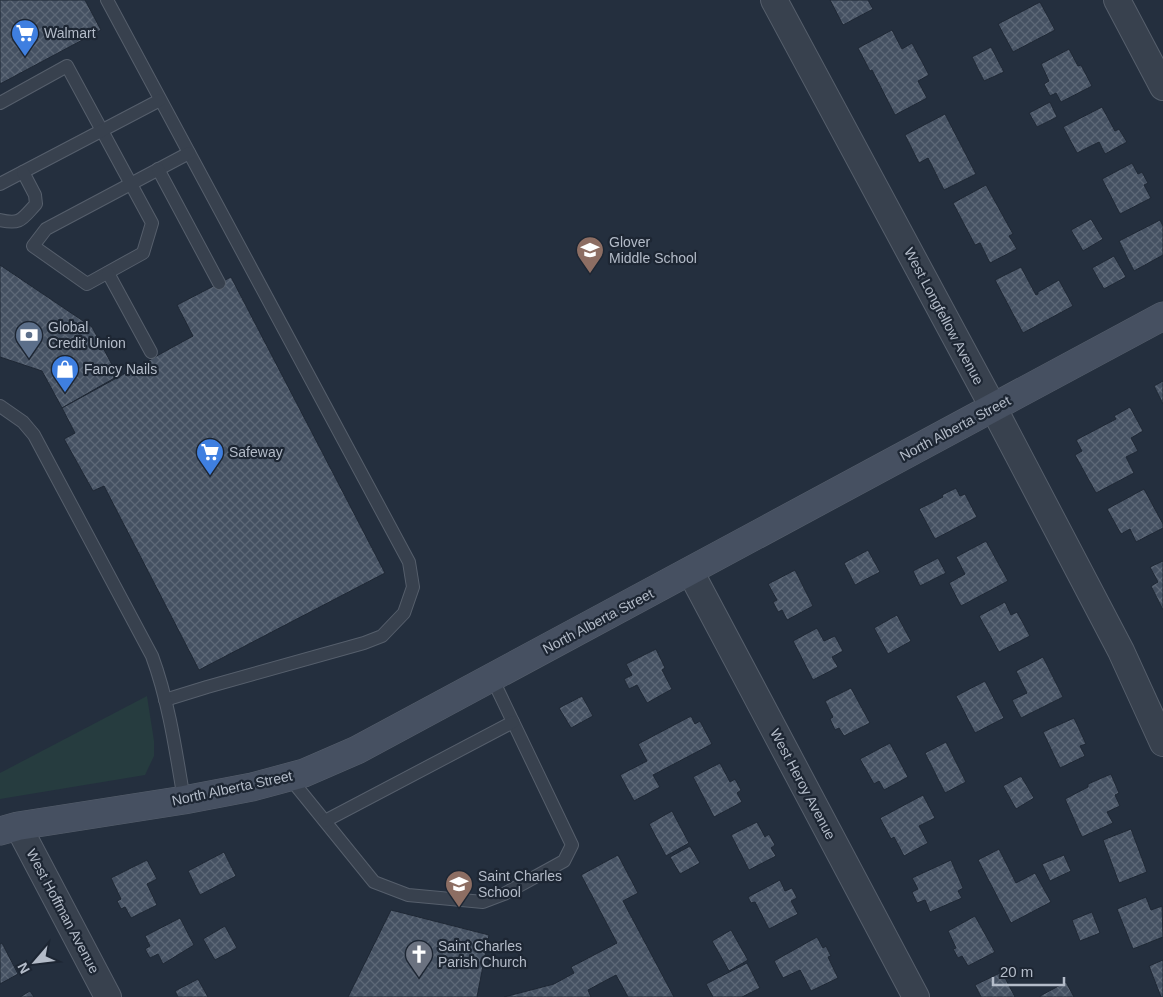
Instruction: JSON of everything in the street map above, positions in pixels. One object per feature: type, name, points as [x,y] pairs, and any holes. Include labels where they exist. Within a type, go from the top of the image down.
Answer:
[{"type":"main road","name":"North Alberta Street","points":[[9,828],[184,800],[252,787],[304,773],[357,750],[1163,316]]},
{"type":"street","name":"West Longfellow Avenue","points":[[774,0],[993,407],[1121,651],[1163,743]]},
{"type":"street","points":[[1117,0],[1163,87]]},
{"type":"street","name":"West Heroy Avenue","points":[[690,571],[916,997]]},
{"type":"street","name":"West Hoffman Avenue","points":[[9,828],[108,997]]},
{"type":"lane","points":[[107,0],[409,562],[413,587],[404,613],[382,636],[364,643],[165,700]]},
{"type":"lane","points":[[0,103],[67,66],[102,130],[131,184],[152,223],[143,253],[87,284],[33,246],[46,229],[131,184],[158,170],[189,153]]},
{"type":"lane","points":[[0,184],[160,100]]},
{"type":"lane","points":[[158,170],[218,283]]},
{"type":"lane","points":[[0,220],[13,223],[22,219],[36,204],[35,195],[23,172]]},
{"type":"lane","points":[[108,272],[151,352]]},
{"type":"lane","points":[[0,406],[23,422],[34,435],[152,656],[165,700],[184,800]]},
{"type":"lane","points":[[289,777],[374,882],[408,895],[483,902],[504,894],[564,861],[572,846],[492,678]]},
{"type":"lane","points":[[324,821],[513,722]]},
{"type":"green space","points":[[147,696],[154,741],[154,756],[145,775],[0,799],[0,773]]},
{"type":"building","name":"Walmart","points":[[0,0],[85,0],[101,30],[0,84]]},
{"type":"building","points":[[830,0],[868,0],[873,9],[843,25]]},
{"type":"building","points":[[1040,2],[1055,30],[1013,52],[998,24]]},
{"type":"building","points":[[892,30],[902,49],[912,43],[929,75],[918,81],[927,98],[895,115],[872,70],[870,71],[858,48]]},
{"type":"building","points":[[991,47],[1004,72],[984,81],[972,57]]},
{"type":"building","points":[[1069,49],[1078,66],[1081,65],[1092,86],[1061,102],[1056,93],[1050,96],[1044,84],[1049,81],[1041,64]]},
{"type":"building","points":[[1050,102],[1057,117],[1037,127],[1029,113]]},
{"type":"building","points":[[1102,107],[1115,131],[1119,129],[1127,142],[1105,154],[1099,142],[1077,153],[1063,127]]},
{"type":"building","points":[[945,114],[976,174],[944,190],[928,158],[919,163],[905,135]]},
{"type":"building","points":[[1132,163],[1138,174],[1142,172],[1148,183],[1144,185],[1151,198],[1120,214],[1102,179]]},
{"type":"building","points":[[986,185],[1013,234],[1009,236],[1017,249],[990,263],[980,243],[975,245],[953,203]]},
{"type":"building","points":[[1091,219],[1103,239],[1083,251],[1071,230]]},
{"type":"building","points":[[1160,220],[1163,226],[1163,255],[1134,271],[1119,241]]},
{"type":"building","points":[[1114,256],[1126,277],[1104,289],[1092,268]]},
{"type":"building","points":[[0,265],[92,327],[118,376],[62,408],[42,371],[0,357]]},
{"type":"building","points":[[1021,267],[1036,295],[1059,280],[1073,306],[1023,333],[995,280]]},
{"type":"building","name":"Safeway","points":[[231,277],[385,573],[199,670],[104,486],[93,491],[64,439],[75,433],[62,408],[193,336],[177,305]]},
{"type":"building","points":[[1163,381],[1163,404],[1154,386]]},
{"type":"building","points":[[1130,407],[1143,431],[1131,438],[1138,451],[1126,457],[1134,473],[1096,493],[1075,455],[1082,451],[1076,440],[1116,419],[1114,416]]},
{"type":"building","points":[[956,488],[960,496],[965,494],[977,517],[935,539],[919,509]]},
{"type":"building","points":[[1144,489],[1163,524],[1163,528],[1136,542],[1130,529],[1121,534],[1107,509]]},
{"type":"building","points":[[986,541],[1008,581],[961,606],[949,583],[965,574],[956,557]]},
{"type":"building","points":[[868,550],[880,572],[855,585],[844,563]]},
{"type":"building","points":[[938,558],[946,573],[920,586],[913,571]]},
{"type":"building","points":[[1163,561],[1163,610],[1151,586],[1158,582],[1150,567]]},
{"type":"building","points":[[795,570],[813,606],[787,620],[782,610],[778,612],[773,602],[777,600],[768,584]]},
{"type":"building","points":[[1005,602],[1011,615],[1017,612],[1030,636],[999,652],[979,616]]},
{"type":"building","points":[[897,615],[911,641],[888,654],[874,628]]},
{"type":"building","points":[[817,628],[824,641],[835,636],[843,651],[832,657],[838,667],[813,680],[793,641]]},
{"type":"building","points":[[656,649],[665,668],[662,670],[672,689],[647,703],[637,685],[629,689],[624,679],[632,675],[626,664]]},
{"type":"building","points":[[1043,657],[1063,697],[1021,718],[1012,700],[1027,693],[1016,671]]},
{"type":"building","points":[[985,681],[1004,718],[975,733],[956,696]]},
{"type":"building","points":[[851,688],[870,723],[844,736],[839,728],[835,730],[830,719],[833,717],[825,701]]},
{"type":"building","points":[[582,696],[593,716],[571,728],[559,708]]},
{"type":"building","points":[[691,716],[695,724],[700,721],[712,744],[653,775],[660,787],[634,801],[620,775],[647,761],[638,744]]},
{"type":"building","points":[[1074,718],[1086,744],[1080,746],[1085,756],[1060,768],[1043,732]]},
{"type":"building","points":[[946,742],[966,782],[945,793],[925,753]]},
{"type":"building","points":[[890,743],[908,777],[884,790],[879,781],[874,784],[860,759]]},
{"type":"building","points":[[720,763],[730,782],[735,779],[741,790],[737,793],[742,802],[714,817],[693,777]]},
{"type":"building","points":[[1111,774],[1119,793],[1115,795],[1120,806],[1107,812],[1113,823],[1082,837],[1065,799],[1088,787],[1088,784]]},
{"type":"building","points":[[1021,776],[1034,798],[1016,809],[1003,786]]},
{"type":"building","points":[[923,795],[935,818],[919,826],[928,843],[904,856],[894,837],[891,839],[880,818]]},
{"type":"building","points":[[672,811],[689,843],[666,856],[649,824]]},
{"type":"building","points":[[757,822],[765,837],[769,834],[775,845],[771,848],[776,856],[749,870],[731,835]]},
{"type":"building","points":[[1131,829],[1147,872],[1119,883],[1103,840]]},
{"type":"building","points":[[690,846],[700,863],[680,874],[670,857]]},
{"type":"building","points":[[999,849],[1016,883],[1035,873],[1051,902],[1011,923],[978,860]]},
{"type":"building","points":[[224,852],[236,876],[200,895],[188,871]]},
{"type":"building","points":[[618,855],[638,893],[623,901],[674,997],[628,997],[616,975],[588,990],[591,997],[504,997],[554,984],[574,973],[571,967],[617,943],[581,875]]},
{"type":"building","points":[[1064,855],[1071,871],[1050,881],[1042,864]]},
{"type":"building","points":[[147,860],[157,879],[147,884],[157,905],[131,918],[125,907],[121,909],[117,901],[121,899],[111,878]]},
{"type":"building","points":[[951,860],[963,888],[958,891],[962,898],[930,912],[925,900],[917,903],[912,892],[918,889],[912,878]]},
{"type":"building","points":[[780,880],[785,891],[792,888],[797,898],[791,901],[798,914],[769,929],[755,902],[751,903],[748,897]]},
{"type":"building","points":[[1146,897],[1151,910],[1162,906],[1163,937],[1133,949],[1117,909]]},
{"type":"building","points":[[391,910],[489,935],[477,997],[348,997]]},
{"type":"building","points":[[1092,912],[1100,933],[1080,941],[1072,920]]},
{"type":"building","points":[[975,916],[995,952],[968,966],[962,956],[958,958],[953,949],[956,948],[948,931]]},
{"type":"building","points":[[180,918],[194,945],[163,964],[158,954],[150,958],[145,949],[150,946],[145,936]]},
{"type":"building","points":[[225,926],[237,948],[215,960],[203,939]]},
{"type":"building","points":[[731,930],[748,960],[729,971],[712,941]]},
{"type":"building","points":[[817,937],[823,948],[826,946],[831,956],[828,957],[838,978],[811,991],[800,970],[783,978],[774,961]]},
{"type":"building","points":[[2,943],[18,974],[0,984],[0,944]]},
{"type":"building","points":[[1163,960],[1163,997],[1161,997],[1149,966]]},
{"type":"building","points":[[747,963],[760,988],[742,997],[713,997],[706,984]]},
{"type":"building","points":[[1002,972],[1015,997],[981,997],[975,985]]},
{"type":"building","points":[[198,979],[208,997],[178,997],[175,991]]},
{"type":"building","points":[[1066,982],[1074,997],[1040,997],[1040,996]]},
{"type":"building","points":[[30,991],[34,997],[20,997]]},
{"type":"place","name":"Walmart","points":[[25,57]]},
{"type":"place","name":"Glover Middle School","points":[[590,274]]},
{"type":"place","name":"Global Credit Union","points":[[29,359]]},
{"type":"place","name":"Fancy Nails","points":[[65,393]]},
{"type":"place","name":"Safeway","points":[[210,476]]},
{"type":"place","name":"Saint Charles School","points":[[459,908]]},
{"type":"place","name":"Saint Charles Parish Church","points":[[419,978]]}]
